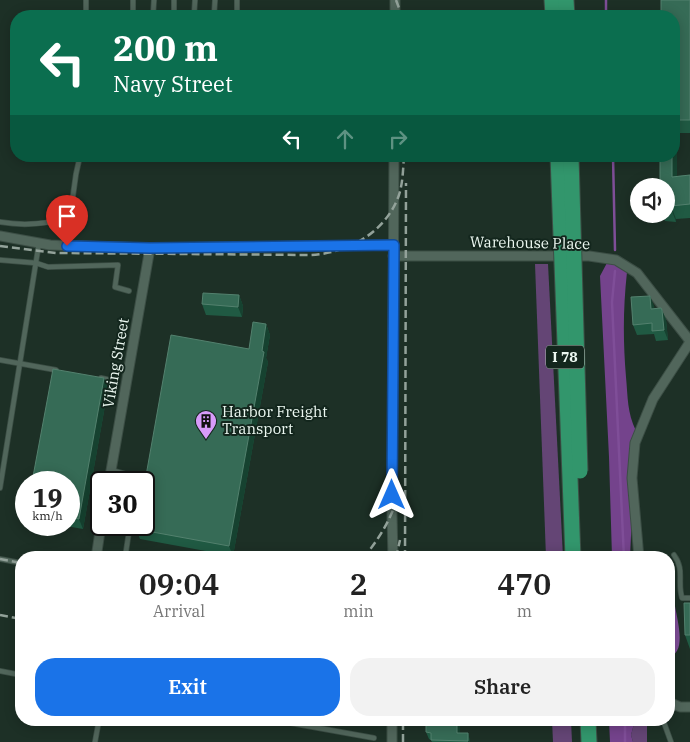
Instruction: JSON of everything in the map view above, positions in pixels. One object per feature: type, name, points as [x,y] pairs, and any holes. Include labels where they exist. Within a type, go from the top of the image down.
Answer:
[{"type":"highway","name":"I 78","points":[[558,162],[573,551]]},
{"type":"highway","name":"I 78","points":[[571,162],[582,551]]},
{"type":"highway","points":[[579,726],[580,742]]},
{"type":"highway","points":[[588,726],[589,742]]},
{"type":"street","points":[[393,551],[394,162]]},
{"type":"street","points":[[0,236],[50,245],[150,248],[394,245]]},
{"type":"street","name":"Viking Street","points":[[111,470],[150,248]]},
{"type":"street","name":"Warehouse Place","points":[[393,256],[589,256],[616,260],[636,273],[690,342]]},
{"type":"street","points":[[638,551],[632,478],[635,443],[653,399],[690,342]]},
{"type":"street","points":[[97,551],[100,536]]},
{"type":"street","points":[[675,705],[690,707]]},
{"type":"street","points":[[392,726],[392,742]]},
{"type":"lane","points":[[0,222],[52,222],[70,217],[79,162]]},
{"type":"lane","points":[[0,488],[39,243]]},
{"type":"lane","points":[[0,260],[36,263],[48,267],[118,265],[115,287],[129,291]]},
{"type":"lane","points":[[0,360],[58,370]]},
{"type":"lane","points":[[95,377],[114,381]]},
{"type":"lane","points":[[126,551],[128,536]]},
{"type":"lane","points":[[675,556],[680,564],[680,591],[682,598],[690,598]]},
{"type":"lane","points":[[0,559],[15,562]]},
{"type":"lane","points":[[0,671],[15,673]]},
{"type":"lane","points":[[95,742],[98,726]]},
{"type":"lane","points":[[307,726],[374,738]]},
{"type":"lane","points":[[665,726],[671,742]]},
{"type":"shaded area","points":[[608,261],[627,272],[624,312],[625,363],[628,405],[636,431],[630,551],[612,551],[600,276]]},
{"type":"shaded area","points":[[535,264],[548,264],[563,551],[546,551]]},
{"type":"shaded area","points":[[675,605],[680,637],[675,653]]},
{"type":"shaded area","points":[[552,726],[571,726],[572,742],[553,742]]},
{"type":"shaded area","points":[[609,726],[633,726],[631,735],[633,742],[610,742]]},
{"type":"shaded area","points":[[633,726],[647,726],[647,742],[633,742],[631,735]]},
{"type":"building","points":[[661,0],[690,0],[690,120],[680,120],[680,10],[661,10]]},
{"type":"building","points":[[660,162],[672,162],[672,177],[690,175],[690,204],[675,206],[675,178],[660,178]]},
{"type":"building","points":[[203,293],[239,295],[238,307],[202,304]]},
{"type":"building","points":[[650,296],[651,309],[661,308],[662,310],[664,330],[652,331],[652,323],[633,325],[631,297]]},
{"type":"building","name":"Harbor Freight Transport","points":[[253,322],[266,324],[262,351],[264,352],[229,546],[155,532],[155,471],[147,471],[171,335],[249,349]]},
{"type":"building","points":[[53,369],[104,378],[80,513],[80,471],[34,471]]},
{"type":"building","points":[[684,603],[690,603],[690,635],[685,635]]},
{"type":"building","points":[[426,726],[457,726],[457,733],[468,733],[468,741],[431,740],[431,733],[426,732]]},
{"type":"waterway","points":[[606,0],[606,10]]},
{"type":"waterway","points":[[613,162],[615,250]]},
{"type":"waterway","points":[[615,271],[612,302],[624,551]]},
{"type":"waterway","points":[[625,726],[625,742]]},
{"type":"railway","points":[[396,0],[400,10]]},
{"type":"railway","points":[[0,246],[56,253],[311,255],[325,253],[352,245],[375,230],[385,220],[399,195],[404,162]]},
{"type":"railway","points":[[405,551],[406,183]]},
{"type":"railway","points":[[369,551],[376,542],[395,506],[400,486]]},
{"type":"railway","points":[[398,551],[400,540]]},
{"type":"railway","points":[[0,559],[15,562]]},
{"type":"railway","points":[[0,615],[15,618]]},
{"type":"railway","points":[[403,726],[403,742]]},
{"type":"place","name":"Harbor Freight Transport","points":[[206,440]]},
{"type":"route","points":[[67,246],[150,248],[394,245],[392,495]]}]
